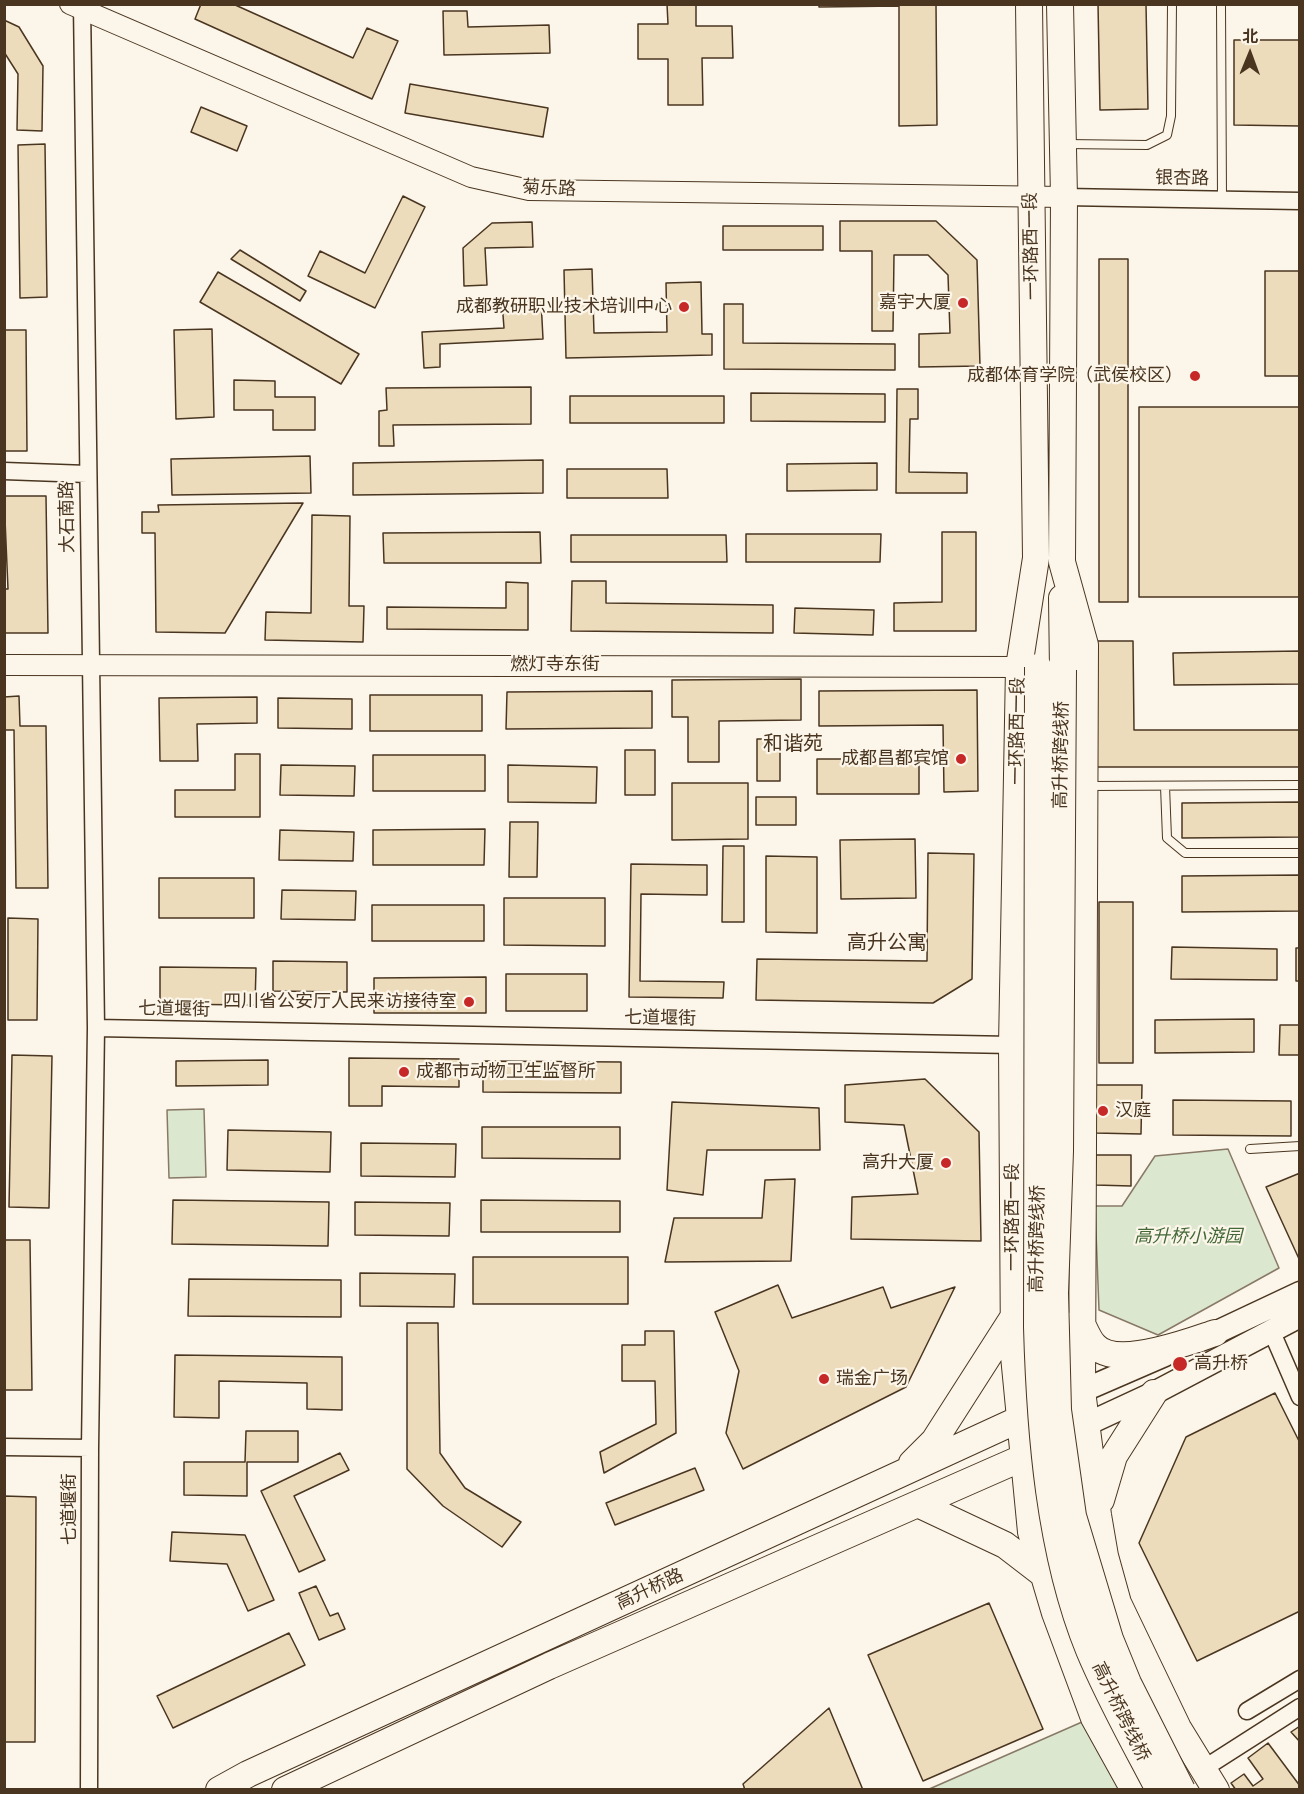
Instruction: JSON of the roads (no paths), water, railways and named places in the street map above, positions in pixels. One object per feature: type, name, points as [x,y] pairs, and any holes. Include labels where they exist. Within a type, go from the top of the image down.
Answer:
[{"type":"main road","name":"一环路西一段","points":[[1029,4],[1036,558],[1028,667],[1012,1045],[1014,1356],[1031,1532],[1055,1613],[1094,1718],[1134,1790]]},
{"type":"main road","name":"一环路西一段","points":[[1060,4],[1064,197],[1062,562],[1085,645],[1084,1049],[1080,1320],[1082,1391],[1098,1515],[1105,1556],[1118,1603],[1178,1728],[1210,1779]]},
{"type":"main road","name":"高升桥跨线桥","points":[[1062,562],[1060,1151],[1054,1293],[1058,1410],[1073,1516],[1110,1639],[1128,1683],[1182,1790]]},
{"type":"main road","name":"高升桥跨线桥","points":[[1028,667],[1039,1418],[1054,1521],[1075,1610],[1106,1688],[1159,1790]]},
{"type":"main road","points":[[1082,1391],[1215,1333],[1299,1293]]},
{"type":"main road","points":[[900,1475],[934,1441],[1014,1316]]},
{"type":"main road","points":[[1085,1425],[1154,1393],[1299,1316]]},
{"type":"main road","points":[[1080,1320],[1094,1345],[1107,1353],[1128,1355],[1162,1350],[1215,1333]]},
{"type":"main road","name":"高升桥路","points":[[219,1790],[270,1764],[1082,1391]]},
{"type":"main road","points":[[1098,1515],[1103,1486],[1114,1456],[1154,1393]]},
{"type":"main road","name":"高升桥路","points":[[289,1789],[549,1666],[1023,1459],[1085,1425]]},
{"type":"main road","points":[[920,1505],[1005,1545],[1044,1575]]},
{"type":"street","name":"菊乐路","points":[[78,6],[471,177],[529,190],[1064,197]]},
{"type":"street","name":"大石南路","points":[[78,6],[96,1028]]},
{"type":"street","name":"银杏路","points":[[1064,197],[1299,201]]},
{"type":"street","points":[[4,471],[87,474]]},
{"type":"street","name":"燃灯寺东街","points":[[4,665],[1028,667]]},
{"type":"street","name":"七道堰街","points":[[89,1790],[90,1448],[96,1028],[1012,1045]]},
{"type":"street","points":[[1271,1330],[1299,1397]]},
{"type":"street","points":[[4,1447],[90,1448]]},
{"type":"street","points":[[1247,1711],[1299,1679]]},
{"type":"street","points":[[1210,1779],[1299,1707]]},
{"type":"lane","points":[[1063,144],[1147,145],[1167,135],[1171,116],[1172,4]]},
{"type":"lane","points":[[1221,4],[1222,199]]},
{"type":"lane","points":[[1084,786],[1299,785]]},
{"type":"lane","points":[[1165,786],[1167,838],[1185,853],[1299,853]]},
{"type":"lane","points":[[1250,1149],[1299,1146]]},
{"type":"place","name":"嘉宇大厦","points":[[963,303]]},
{"type":"place","name":"成都教研职业技术培训中心","points":[[684,307]]},
{"type":"place","name":"成都体育学院（武侯校区）","points":[[1195,376]]},
{"type":"place","name":"成都昌都宾馆","points":[[961,759]]},
{"type":"place","name":"四川省公安厅人民来访接待室","points":[[469,1002]]},
{"type":"place","name":"成都市动物卫生监督所","points":[[404,1072]]},
{"type":"place","name":"汉庭","points":[[1103,1111]]},
{"type":"place","name":"高升大厦","points":[[946,1163]]},
{"type":"place","name":"高升桥","points":[[1180,1364]]},
{"type":"place","name":"瑞金广场","points":[[824,1379]]},
{"type":"district","name":"和谐苑","points":[[793,745]]},
{"type":"district","name":"高升公寓","points":[[887,944]]},
{"type":"park label","name":"高升桥小游园","points":[[1188,1237]]}]
